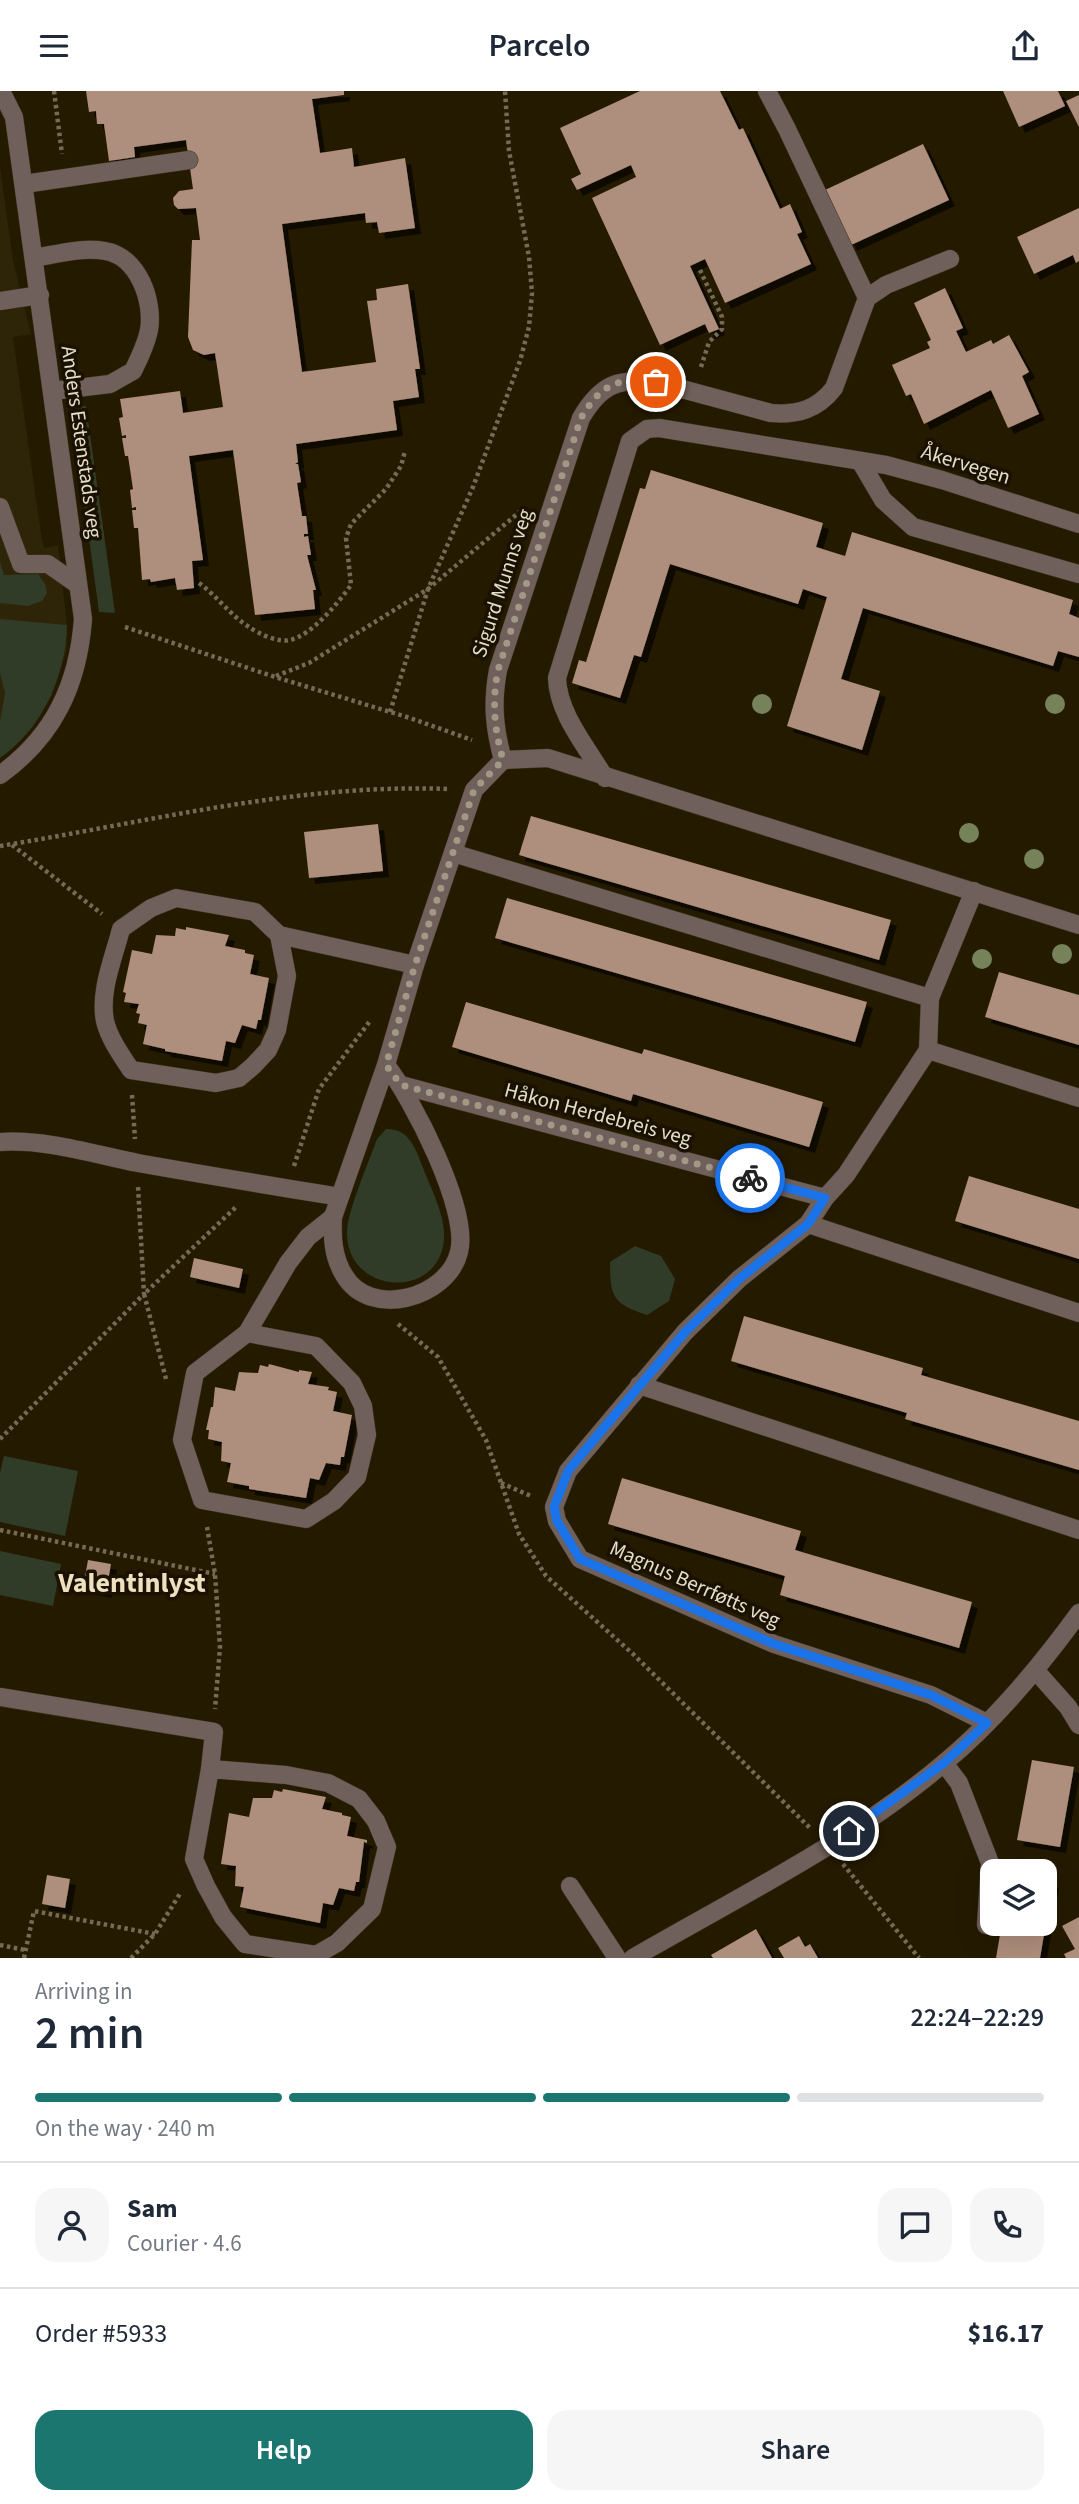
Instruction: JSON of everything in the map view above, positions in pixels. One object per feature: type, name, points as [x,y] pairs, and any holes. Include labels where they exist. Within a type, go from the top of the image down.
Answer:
[{"type":"street","name":"Anders Estenstads veg","points":[[0,775],[40,740],[56,717],[81,643],[83,619],[14,117],[1,91]]},
{"type":"street","points":[[767,91],[788,129],[867,298],[886,285],[950,259]]},
{"type":"street","points":[[24,184],[189,160]]},
{"type":"street","points":[[34,258],[90,250],[109,251],[130,264],[143,285],[148,308],[149,329],[133,371],[110,384],[52,391]]},
{"type":"street","points":[[0,301],[40,295]]},
{"type":"street","name":"Sigurd Munns veg","points":[[503,760],[493,713],[498,670],[581,418],[591,401],[600,391],[627,380],[656,382],[771,413],[789,414],[814,407],[825,400],[834,388],[867,298]]},
{"type":"street","name":"Åkervegen","points":[[605,778],[562,706],[557,692],[557,678],[630,442],[647,429],[659,428],[886,465],[942,479],[1079,524]]},
{"type":"street","points":[[860,461],[883,500],[913,527],[1079,574]]},
{"type":"street","points":[[0,507],[20,564],[48,564],[78,585]]},
{"type":"street","points":[[386,1065],[401,1085],[448,1182],[457,1211],[460,1249],[455,1265],[441,1281],[422,1293],[400,1300],[379,1299],[360,1291],[345,1277],[332,1241],[333,1217],[386,1065],[415,965],[474,790],[503,760],[548,758],[1079,925]]},
{"type":"street","points":[[453,853],[930,998]]},
{"type":"street","points":[[554,1507],[568,1471],[685,1332],[739,1279],[808,1224],[825,1198],[846,1175],[928,1050],[930,998],[974,891]]},
{"type":"street","points":[[279,935],[287,976],[277,1030],[268,1050],[253,1066],[239,1077],[216,1083],[131,1070],[116,1047],[105,1022],[104,996],[121,929],[151,908],[176,898],[255,912],[279,935],[415,965]]},
{"type":"street","points":[[928,1050],[1079,1098]]},
{"type":"street","name":"Håkon Herdebreis veg","points":[[401,1085],[825,1198]]},
{"type":"street","points":[[0,1142],[20,1141],[340,1197]]},
{"type":"street","points":[[247,1333],[316,1346],[352,1383],[363,1406],[368,1435],[358,1477],[334,1501],[306,1519],[202,1500],[182,1440],[195,1373],[247,1333],[288,1263],[308,1237],[333,1217]]},
{"type":"street","points":[[808,1224],[1079,1313]]},
{"type":"street","points":[[639,1385],[1079,1530]]},
{"type":"street","name":"Magnus Berrføtts veg","points":[[554,1507],[557,1521],[580,1559],[774,1644],[931,1695],[987,1723]]},
{"type":"street","points":[[634,1958],[828,1846],[944,1763],[987,1723],[1036,1671],[1079,1613]]},
{"type":"street","points":[[1036,1671],[1068,1707],[1079,1725]]},
{"type":"street","points":[[0,1697],[214,1732],[194,1860],[223,1917],[245,1944],[277,1954],[316,1955],[337,1943],[372,1909],[387,1847],[376,1821],[359,1799],[327,1783],[286,1775],[210,1769]]},
{"type":"street","points":[[944,1763],[959,1783],[988,1859]]},
{"type":"street","points":[[570,1886],[617,1958]]},
{"type":"path","points":[[390,712],[428,589],[473,487],[520,361],[529,327],[532,293],[529,257],[509,151],[505,91]]},
{"type":"path","points":[[695,393],[709,342],[722,329],[722,317],[700,270]]},
{"type":"path","points":[[199,583],[217,596],[237,617],[264,635],[289,641],[304,633],[334,607],[351,585],[345,538],[351,524],[386,489],[401,466],[405,451]]},
{"type":"path","points":[[275,677],[309,663],[428,589],[561,477]]},
{"type":"path","points":[[125,627],[478,742],[503,760]]},
{"type":"path","points":[[0,846],[300,794],[423,787],[474,790]]},
{"type":"path","points":[[11,845],[121,929]]},
{"type":"path","points":[[292,1189],[293,1168],[319,1089],[373,1018]]},
{"type":"path","points":[[131,1070],[144,1294],[168,1387]]},
{"type":"path","points":[[0,1439],[144,1294],[261,1184]]},
{"type":"path","points":[[379,1299],[397,1323],[438,1357],[486,1440],[519,1534],[546,1576],[634,1654],[828,1846],[919,1958]]},
{"type":"path","points":[[501,1483],[554,1507]]},
{"type":"path","points":[[202,1500],[215,1574],[220,1647],[214,1732]]},
{"type":"path","points":[[0,1530],[215,1574]]},
{"type":"path","points":[[131,1958],[155,1934],[178,1897],[194,1860]]},
{"type":"path","points":[[24,1958],[34,1911],[155,1934]]},
{"type":"path","points":[[0,1945],[25,1950]]},
{"type":"shaded area","points":[[0,167],[13,260],[31,334],[13,337],[44,548],[58,545],[67,649],[52,695],[34,726],[0,758]]},
{"type":"green space","points":[[80,406],[86,406],[115,613],[99,612],[73,420]]},
{"type":"green space","points":[[0,562],[4,575],[38,574],[47,593],[42,601],[28,606],[0,603]]},
{"type":"green space","points":[[0,619],[67,625],[62,663],[49,700],[28,732],[0,758],[0,721],[5,693],[0,673]]},
{"type":"green space","points":[[386,1129],[401,1132],[414,1147],[443,1222],[444,1240],[438,1260],[426,1274],[410,1281],[392,1282],[375,1278],[360,1268],[350,1252],[347,1231],[355,1198],[377,1139]]},
{"type":"green space","points":[[635,1246],[661,1256],[675,1279],[669,1301],[647,1315],[620,1303],[611,1283],[610,1262]]},
{"type":"green space","points":[[4,1456],[78,1471],[65,1536],[0,1522],[0,1473]]},
{"type":"green space","points":[[0,1551],[61,1564],[53,1606],[0,1595]]},
{"type":"building","points":[[86,91],[344,91],[344,95],[312,99],[320,153],[352,148],[354,167],[405,158],[415,228],[379,233],[377,222],[366,223],[365,213],[282,224],[302,372],[376,362],[367,301],[377,300],[376,289],[408,284],[420,369],[415,369],[419,397],[393,401],[397,430],[296,444],[298,462],[295,464],[298,464],[301,482],[297,483],[302,516],[306,516],[308,534],[304,534],[304,537],[308,536],[311,555],[307,555],[316,590],[313,590],[315,609],[255,615],[233,450],[189,456],[203,560],[192,561],[194,588],[177,590],[175,578],[151,582],[150,579],[142,580],[138,528],[134,528],[132,510],[136,510],[136,507],[132,508],[130,490],[133,489],[122,438],[126,438],[126,435],[122,436],[119,418],[123,417],[120,399],[180,391],[183,413],[223,407],[215,353],[204,355],[193,350],[188,337],[192,240],[200,240],[196,208],[178,209],[173,198],[179,191],[193,189],[186,140],[134,147],[135,157],[109,161],[104,124],[97,124],[96,111],[89,112]]},
{"type":"building","points":[[640,91],[720,91],[739,130],[743,128],[780,209],[790,204],[802,232],[797,234],[811,264],[725,303],[705,259],[690,266],[719,329],[709,333],[705,324],[660,345],[592,198],[636,177],[631,165],[577,190],[571,179],[581,174],[560,128]]},
{"type":"building","points":[[1003,91],[1058,91],[1065,106],[1019,127]]},
{"type":"building","points":[[1079,95],[1079,127],[1066,101]]},
{"type":"building","points":[[923,144],[949,200],[851,245],[825,190]]},
{"type":"building","points":[[1079,208],[1079,261],[1076,263],[1073,255],[1034,274],[1017,237]]},
{"type":"building","points":[[945,288],[963,328],[956,331],[966,352],[991,340],[993,344],[1009,335],[1029,372],[1022,376],[1039,414],[1008,428],[991,390],[924,424],[911,394],[906,396],[892,365],[930,348],[927,342],[931,340],[914,303]]},
{"type":"building","points":[[651,470],[823,523],[816,547],[845,556],[852,532],[1073,600],[1069,614],[1079,618],[1079,657],[1058,651],[1053,666],[863,608],[841,679],[880,691],[862,750],[787,726],[827,597],[803,589],[798,604],[670,564],[641,657],[634,655],[620,698],[572,683],[579,660],[586,662],[640,488],[645,489]]},
{"type":"building","points":[[531,816],[891,920],[879,960],[519,855]]},
{"type":"building","points":[[378,824],[383,871],[309,878],[304,832]]},
{"type":"building","points":[[507,898],[867,1002],[855,1042],[495,938]]},
{"type":"building","points":[[186,927],[229,935],[225,946],[245,950],[245,953],[254,955],[250,974],[269,978],[261,1020],[258,1020],[256,1029],[242,1025],[235,1043],[226,1041],[222,1061],[165,1051],[143,1044],[147,1025],[138,1023],[140,1014],[136,1013],[139,1004],[124,1002],[126,993],[123,992],[132,950],[152,954],[156,935],[175,936],[176,928],[186,930]]},
{"type":"building","points":[[999,972],[1079,995],[1079,1045],[985,1017]]},
{"type":"building","points":[[466,1002],[642,1054],[644,1049],[823,1102],[809,1147],[633,1094],[631,1101],[452,1047]]},
{"type":"building","points":[[969,1176],[1079,1209],[1079,1259],[955,1221]]},
{"type":"building","points":[[194,1258],[243,1269],[239,1288],[190,1277]]},
{"type":"building","points":[[744,1316],[923,1368],[921,1375],[1079,1421],[1079,1470],[905,1419],[907,1413],[731,1361]]},
{"type":"building","points":[[269,1364],[299,1372],[312,1372],[308,1384],[329,1387],[328,1390],[337,1392],[333,1411],[352,1415],[340,1465],[326,1463],[319,1480],[310,1478],[306,1498],[249,1489],[249,1486],[227,1482],[231,1463],[221,1461],[222,1442],[208,1439],[209,1430],[206,1430],[213,1407],[215,1387],[235,1391],[239,1372],[258,1373],[260,1365],[268,1367]]},
{"type":"building","points":[[622,1478],[801,1531],[795,1550],[972,1602],[959,1648],[780,1595],[785,1576],[608,1524]]},
{"type":"building","points":[[88,1560],[111,1564],[106,1592],[83,1588]]},
{"type":"building","points":[[1032,1760],[1074,1767],[1060,1847],[1017,1840]]},
{"type":"building","points":[[283,1789],[326,1797],[322,1809],[351,1817],[347,1836],[367,1840],[367,1843],[364,1842],[359,1882],[356,1882],[354,1891],[339,1888],[333,1905],[323,1903],[320,1923],[240,1907],[244,1887],[235,1886],[236,1866],[221,1864],[229,1813],[249,1817],[253,1798],[272,1798],[274,1790],[282,1792]]},
{"type":"building","points":[[47,1875],[70,1879],[65,1908],[42,1904]]},
{"type":"building","points":[[1079,1917],[1079,1958],[1066,1958],[1064,1954],[1075,1949],[1062,1926]]},
{"type":"building","points":[[756,1929],[772,1958],[713,1958],[711,1955]]},
{"type":"building","points":[[799,1936],[805,1947],[810,1944],[818,1958],[784,1958],[778,1948]]},
{"type":"building","points":[[1000,1936],[1044,1936],[1040,1958],[996,1958]]},
{"type":"way so far","points":[[656,382],[627,380],[614,384],[600,391],[581,418],[498,670],[493,713],[503,760],[474,790],[415,965],[386,1065],[401,1085],[750,1178]]},
{"type":"district","name":"Valentinlyst","points":[[132,1583]]},
{"type":"route","points":[[750,1178],[825,1198],[808,1224],[739,1279],[685,1332],[568,1471],[554,1507],[557,1521],[580,1559],[774,1644],[931,1695],[987,1723],[909,1791],[849,1831]]}]
